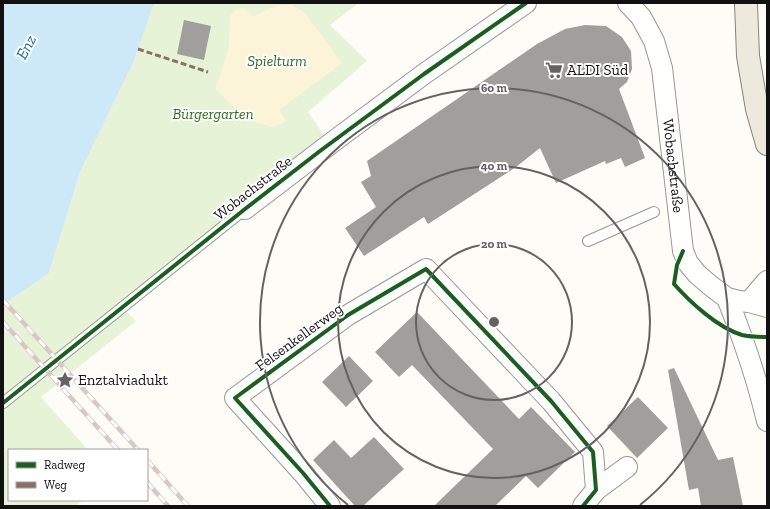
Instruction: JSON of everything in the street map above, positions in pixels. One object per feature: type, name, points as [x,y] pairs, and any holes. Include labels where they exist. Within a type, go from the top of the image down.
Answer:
[{"type":"main road","points":[[746,3],[748,56],[756,109],[767,144]]},
{"type":"street","name":"Wobachstraße","points":[[245,209],[424,74],[526,3]]},
{"type":"street","name":"Wobachstraße","points":[[628,3],[641,17],[654,41],[662,68],[683,251],[688,264],[697,274],[727,298],[738,301],[758,304],[767,281]]},
{"type":"street","name":"Felsenkellerweg","points":[[330,506],[304,473],[235,398],[348,315],[426,269],[551,401],[592,452],[596,490]]},
{"type":"street","points":[[727,298],[742,334],[767,421]]},
{"type":"street","points":[[583,506],[596,490],[627,467]]},
{"type":"lane","name":"Wobachstraße","points":[[3,403],[245,209]]},
{"type":"lane","points":[[588,241],[654,212]]},
{"type":"green space","name":"Bürgergarten","points":[[154,3],[359,3],[330,25],[367,61],[308,112],[330,144],[122,307],[136,321],[41,397],[87,449],[8,449],[8,501],[82,501],[76,506],[3,506],[3,305],[49,273],[80,172],[134,61]]},
{"type":"sand","points":[[292,5],[305,13],[342,63],[279,110],[286,120],[282,124],[270,127],[244,118],[216,89],[229,46],[230,16],[235,11],[242,8],[254,16],[276,6]]},
{"type":"water","name":"Enz","points":[[3,3],[154,3],[134,61],[80,172],[49,273],[3,305]]},
{"type":"building","points":[[184,20],[211,26],[204,60],[177,54]]},
{"type":"building","points":[[585,25],[606,26],[622,37],[631,51],[632,69],[627,82],[619,89],[645,158],[625,167],[621,158],[606,164],[605,161],[556,183],[540,148],[516,167],[428,224],[424,217],[364,256],[345,228],[376,207],[361,182],[371,176],[367,161],[537,44],[565,29]]},
{"type":"building","points":[[417,312],[519,419],[531,407],[575,452],[538,488],[526,476],[495,506],[434,506],[493,449],[412,365],[399,377],[375,352]]},
{"type":"building","points":[[349,356],[373,381],[346,407],[322,382]]},
{"type":"building","points":[[674,368],[718,460],[733,457],[743,506],[701,506],[698,488],[689,490],[668,370]]},
{"type":"building","points":[[638,397],[668,428],[637,458],[607,426]]},
{"type":"building","points":[[374,437],[404,469],[363,506],[355,506],[313,460],[334,440],[351,458]]},
{"type":"railway","points":[[3,300],[137,449]]},
{"type":"railway","points":[[3,322],[117,449]]},
{"type":"railway","points":[[148,461],[188,506]]},
{"type":"railway","points":[[148,483],[168,506]]},
{"type":"marked path","points":[[138,49],[208,72]]},
{"type":"cycle path","points":[[3,403],[245,209],[320,151],[424,74],[526,3]]},
{"type":"cycle path","points":[[683,251],[677,265],[674,284],[705,314],[724,327],[742,335],[751,337],[767,337]]},
{"type":"cycle path","points":[[330,506],[303,473],[235,398],[348,315],[426,269],[551,401],[593,452],[596,490],[583,506]]},
{"type":"place","name":"ALDI Süd","points":[[554,70]]},
{"type":"place","name":"Enztalviadukt","points":[[65,380]]},
{"type":"park label","name":"Spielturm","points":[[277,61]]}]
